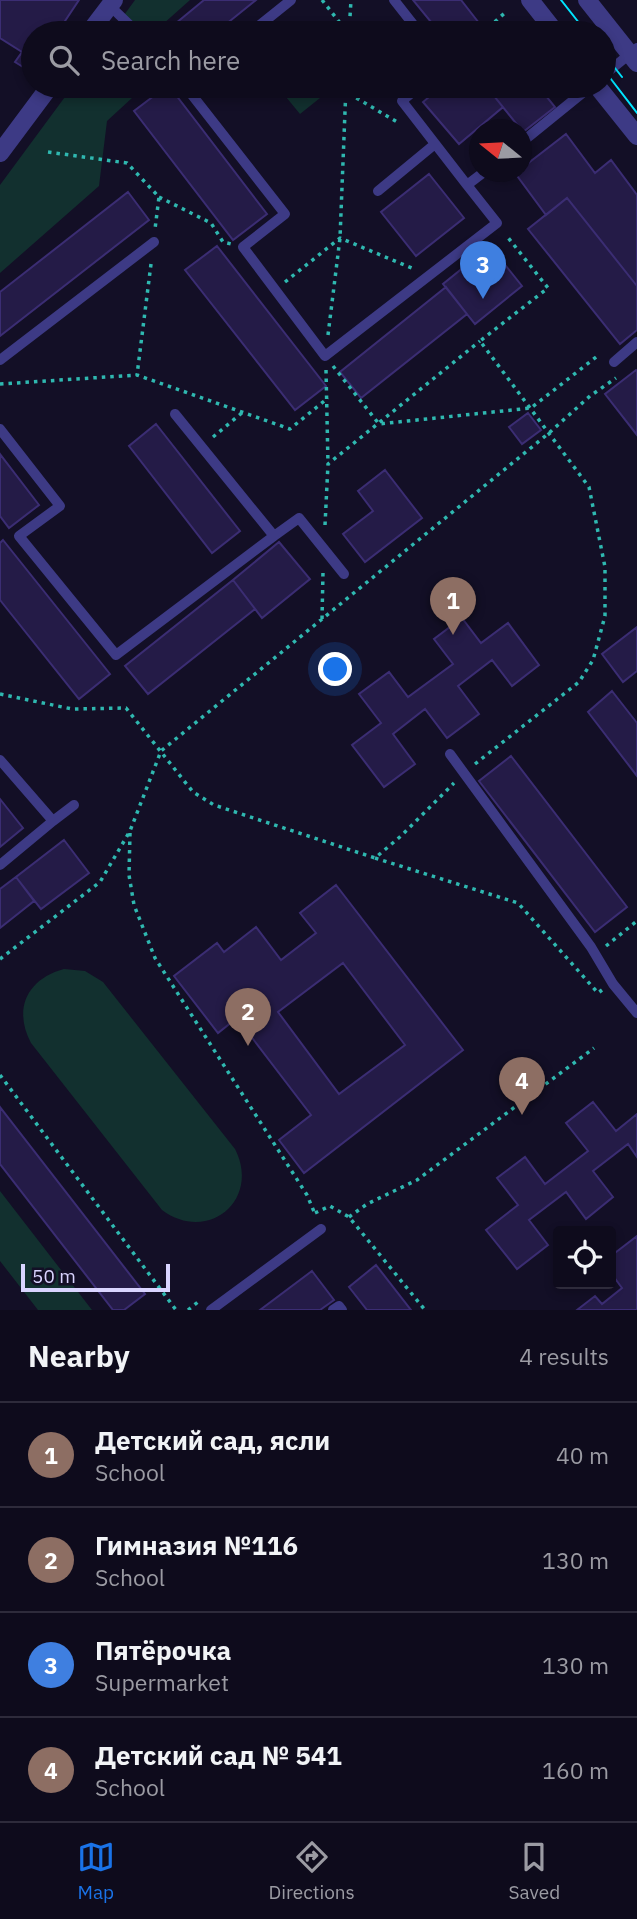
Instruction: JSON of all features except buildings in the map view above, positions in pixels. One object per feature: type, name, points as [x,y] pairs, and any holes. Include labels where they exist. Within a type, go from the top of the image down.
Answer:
[{"type":"street","points":[[530,0],[547,21]]},
{"type":"street","points":[[587,0],[605,21]]},
{"type":"street","points":[[98,21],[112,3]]},
{"type":"street","points":[[616,33],[635,55]]},
{"type":"street","points":[[0,153],[41,98]]},
{"type":"street","points":[[607,98],[637,136]]},
{"type":"lane","points":[[265,21],[291,0]]},
{"type":"lane","points":[[394,0],[411,21]]},
{"type":"lane","points":[[112,3],[128,21]]},
{"type":"lane","points":[[616,67],[635,55]]},
{"type":"lane","points":[[195,98],[285,214],[243,247],[326,356],[497,223],[402,102],[406,98]]},
{"type":"lane","points":[[532,134],[576,98]]},
{"type":"lane","points":[[378,191],[435,144]]},
{"type":"lane","points":[[467,185],[471,182]]},
{"type":"lane","points":[[0,360],[154,242]]},
{"type":"lane","points":[[614,362],[637,342]]},
{"type":"lane","points":[[175,414],[274,536]]},
{"type":"lane","points":[[0,429],[60,506],[19,536],[116,655],[299,518],[344,574]]},
{"type":"lane","points":[[450,754],[613,984],[637,1013]]},
{"type":"lane","points":[[0,761],[53,821]]},
{"type":"lane","points":[[0,865],[74,804]]},
{"type":"lane","points":[[211,1310],[321,1229]]},
{"type":"lane","points":[[333,1310],[339,1306],[342,1310]]},
{"type":"path","points":[[322,0],[339,21]]},
{"type":"path","points":[[350,21],[351,0]]},
{"type":"path","points":[[496,21],[507,11]]},
{"type":"path","points":[[322,620],[328,464],[326,356],[340,238],[346,98]]},
{"type":"path","points":[[356,98],[401,124]]},
{"type":"path","points":[[48,152],[127,163],[159,197],[211,223],[223,242],[243,247]]},
{"type":"path","points":[[136,375],[159,197]]},
{"type":"path","points":[[328,464],[548,288],[497,223]]},
{"type":"path","points":[[340,238],[429,275]]},
{"type":"path","points":[[276,290],[340,238]]},
{"type":"path","points":[[375,858],[465,772],[579,682],[593,660],[606,616],[605,567],[589,487],[481,341]]},
{"type":"path","points":[[0,959],[100,882],[130,831],[161,751],[549,433],[590,396],[623,373],[605,350],[531,408],[379,424]]},
{"type":"path","points":[[326,356],[379,424]]},
{"type":"path","points":[[0,384],[136,375],[290,429],[328,398]]},
{"type":"path","points":[[201,447],[243,412]]},
{"type":"path","points":[[0,694],[72,709],[126,708],[192,792],[214,805],[518,903],[598,993],[613,984]]},
{"type":"path","points":[[130,831],[129,875],[134,905],[155,958],[307,1195],[315,1214]]},
{"type":"path","points":[[595,956],[637,921]]},
{"type":"path","points":[[349,1217],[367,1204],[417,1180],[594,1048]]},
{"type":"path","points":[[0,1075],[176,1310]]},
{"type":"path","points":[[330,1206],[349,1217],[425,1310]]},
{"type":"green space","points":[[135,0],[190,0],[166,21],[120,21]]},
{"type":"green space","points":[[64,98],[132,98],[107,121],[99,186],[0,273],[0,185]]},
{"type":"green space","points":[[287,98],[320,98],[300,114]]},
{"type":"green space","points":[[64,969],[85,971],[103,982],[235,1149],[241,1168],[241,1185],[235,1200],[226,1211],[212,1219],[196,1222],[179,1219],[162,1210],[31,1043],[23,1018],[27,997],[41,980]]},
{"type":"green space","points":[[0,1191],[92,1310],[38,1310],[0,1261]]},
{"type":"tram line","points":[[561,0],[578,21]]},
{"type":"tram line","points":[[616,69],[622,77]]},
{"type":"tram line","points":[[616,86],[637,113]]},
{"type":"place","name":"Пятёрочка","points":[[483,299]]},
{"type":"place","name":"Детский сад, ясли","points":[[453,635]]},
{"type":"place","name":"Гимназия №116","points":[[248,1046]]},
{"type":"place","name":"Детский сад № 541","points":[[522,1115]]}]
